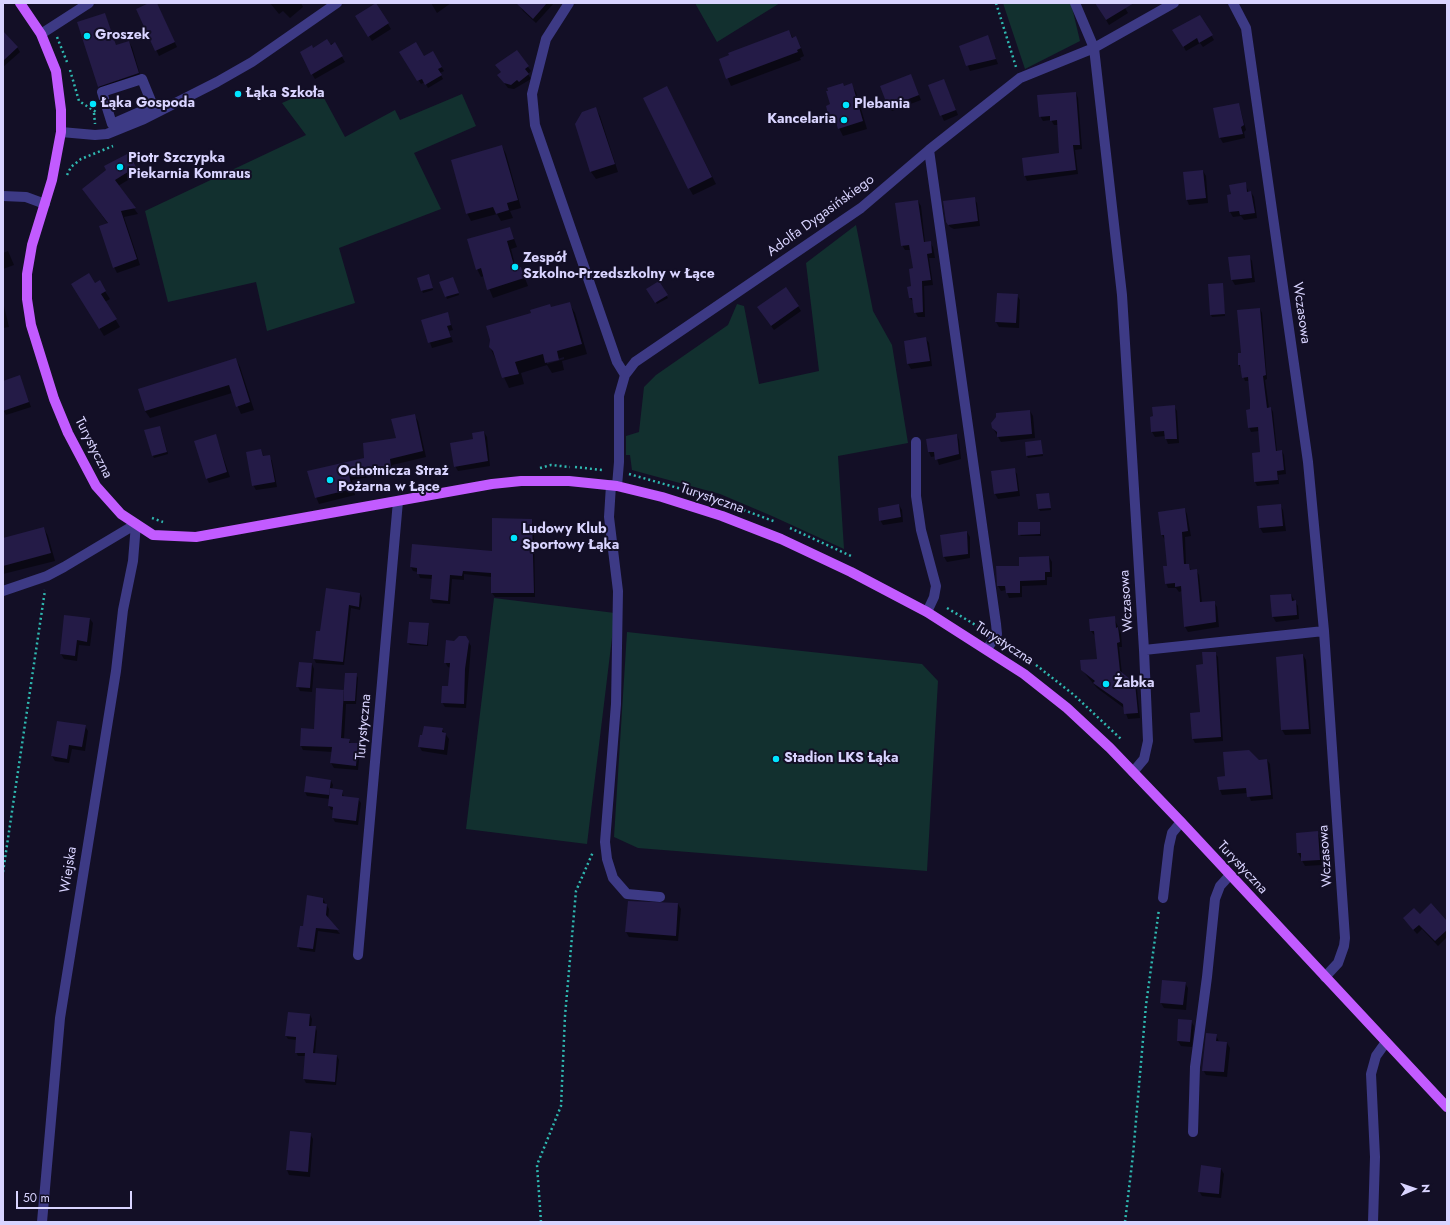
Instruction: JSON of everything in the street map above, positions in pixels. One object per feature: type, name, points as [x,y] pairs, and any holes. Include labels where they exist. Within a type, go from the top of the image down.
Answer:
[{"type":"main road","points":[[20,3],[41,34],[56,71],[61,110],[61,132]]},
{"type":"main road","name":"Turystyczna","points":[[61,132],[52,180],[32,245],[27,274],[27,299],[39,352],[62,419],[96,486],[121,514],[153,535],[196,537],[492,484],[522,481],[569,481],[614,486],[693,506],[781,539],[851,572],[927,612],[1024,674],[1068,708],[1181,822],[1447,1107]]},
{"type":"street","points":[[41,34],[89,3]]},
{"type":"street","points":[[61,132],[95,135],[107,134],[144,119],[217,82],[252,62],[337,3]]},
{"type":"street","points":[[569,3],[546,39],[532,94],[535,125],[617,362],[624,375]]},
{"type":"street","name":"Wczasowa","points":[[1075,3],[1094,48],[1122,294],[1144,650],[1147,748],[1143,762],[1133,772]]},
{"type":"street","name":"Adolfa Dygasińskiego","points":[[660,897],[627,894],[613,878],[607,859],[605,842],[616,704],[618,591],[609,517],[614,486],[619,472],[619,396],[624,375],[635,362],[861,208],[929,150],[1020,78],[1094,48],[1174,3]]},
{"type":"street","name":"Wczasowa","points":[[1233,3],[1246,28],[1308,462],[1324,631],[1346,938],[1338,963],[1325,977]]},
{"type":"street","points":[[142,78],[154,106],[112,124],[102,92],[142,78]]},
{"type":"street","points":[[929,150],[996,624],[995,637],[987,649]]},
{"type":"street","points":[[3,196],[26,197],[45,204]]},
{"type":"street","points":[[916,442],[916,496],[921,530],[936,586],[933,600],[927,612]]},
{"type":"street","name":"Turystyczna","points":[[358,955],[398,501]]},
{"type":"street","points":[[3,591],[47,576],[136,524]]},
{"type":"street","name":"Wiejska","points":[[42,1222],[60,1018],[116,671],[123,610],[133,561],[136,524]]},
{"type":"street","name":"Wczasowa","points":[[1144,650],[1324,631]]},
{"type":"street","points":[[1163,898],[1172,832],[1181,822]]},
{"type":"street","points":[[1193,1132],[1195,1068],[1209,964],[1215,899],[1220,886],[1230,876]]},
{"type":"street","points":[[1373,1222],[1375,1157],[1371,1074],[1376,1056],[1386,1042]]},
{"type":"path","points":[[996,3],[1020,78]]},
{"type":"path","points":[[52,27],[63,47],[79,101],[94,112],[95,126]]},
{"type":"path","points":[[65,181],[71,167],[81,159],[115,145]]},
{"type":"path","points":[[535,469],[551,465],[619,472],[699,493],[779,523]]},
{"type":"path","points":[[149,517],[169,524]]},
{"type":"path","points":[[786,526],[854,558]]},
{"type":"path","points":[[3,872],[47,576]]},
{"type":"path","points":[[933,600],[995,637],[1074,695],[1126,745]]},
{"type":"path","points":[[540,1222],[537,1165],[560,1106],[565,1016],[576,890],[593,852],[605,842]]},
{"type":"path","points":[[1125,1222],[1151,959],[1158,910],[1163,898]]},
{"type":"green space","points":[[695,3],[780,3],[717,42]]},
{"type":"green space","points":[[1003,3],[1071,3],[1080,41],[1025,69]]},
{"type":"green space","points":[[318,87],[345,137],[395,110],[400,120],[462,94],[476,126],[414,153],[441,209],[339,248],[355,303],[267,331],[256,282],[168,302],[145,211],[306,135],[282,103]]},
{"type":"green space","points":[[856,225],[873,311],[892,345],[908,443],[838,456],[844,549],[720,494],[632,470],[630,455],[626,455],[626,436],[639,432],[644,387],[656,375],[728,325],[737,304],[744,306],[759,384],[819,371],[806,263]]},
{"type":"green space","points":[[494,598],[615,613],[587,844],[466,829]]},
{"type":"green space","name":"Stadion LKS Łąka","points":[[627,632],[922,664],[938,681],[927,871],[638,848],[614,837]]},
{"type":"building","points":[[149,3],[157,3],[175,42],[155,51],[136,9]]},
{"type":"building","points":[[376,3],[389,23],[368,37],[355,16]]},
{"type":"building","points":[[516,3],[547,3],[533,19]]},
{"type":"building","points":[[1095,3],[1134,3],[1106,20]]},
{"type":"building","points":[[105,13],[116,45],[129,41],[139,73],[98,87],[77,22]]},
{"type":"building","points":[[1200,15],[1213,35],[1199,43],[1197,38],[1183,47],[1172,30]]},
{"type":"building","points":[[789,30],[792,38],[796,36],[801,48],[797,50],[798,52],[726,79],[719,59],[729,55],[728,53]]},
{"type":"building","points":[[3,31],[18,47],[3,61]]},
{"type":"building","points":[[988,35],[996,59],[966,66],[959,46]]},
{"type":"building","points":[[327,39],[331,45],[335,42],[343,56],[311,75],[300,52],[312,45],[313,48]]},
{"type":"building","points":[[416,42],[424,56],[433,51],[442,67],[438,69],[442,75],[425,85],[422,79],[417,81],[399,52]]},
{"type":"building","points":[[517,50],[529,66],[525,69],[529,74],[519,82],[517,80],[511,85],[504,83],[497,75],[501,72],[495,65]]},
{"type":"building","points":[[911,74],[919,95],[888,107],[880,86]]},
{"type":"building","points":[[944,79],[956,110],[940,116],[928,85]]},
{"type":"building","name":"Plebania","points":[[843,83],[844,86],[852,83],[863,121],[838,129],[834,116],[829,118],[826,106],[830,104],[826,91],[828,91],[827,88]]},
{"type":"building","points":[[667,86],[712,177],[688,189],[643,98]]},
{"type":"building","points":[[1076,92],[1080,145],[1073,145],[1076,170],[1024,176],[1022,158],[1059,153],[1057,120],[1050,121],[1050,116],[1039,117],[1037,95]]},
{"type":"building","points":[[1239,103],[1244,125],[1241,127],[1243,134],[1219,138],[1213,108]]},
{"type":"building","points":[[596,107],[615,164],[590,172],[575,124],[582,112]]},
{"type":"building","points":[[502,145],[518,200],[507,203],[509,210],[496,214],[493,207],[466,214],[451,160]]},
{"type":"building","points":[[129,153],[136,167],[115,180],[136,208],[121,211],[137,259],[113,268],[99,226],[108,223],[82,189],[106,170],[104,166]]},
{"type":"building","points":[[1203,170],[1206,198],[1186,200],[1183,172]]},
{"type":"building","points":[[1246,182],[1247,192],[1251,191],[1255,213],[1240,215],[1239,211],[1229,212],[1227,195],[1231,194],[1229,185]]},
{"type":"building","points":[[975,197],[978,221],[948,225],[946,222],[943,201]]},
{"type":"building","points":[[918,200],[924,242],[931,241],[932,253],[927,254],[931,280],[922,281],[923,312],[914,313],[912,298],[909,298],[907,287],[911,286],[909,269],[913,268],[909,245],[901,246],[895,203]]},
{"type":"building","points":[[510,227],[514,239],[507,241],[515,269],[521,267],[524,278],[487,290],[481,268],[476,270],[467,239]]},
{"type":"building","points":[[1250,255],[1252,278],[1231,280],[1228,257]]},
{"type":"building","points":[[89,273],[95,283],[100,280],[106,291],[101,294],[117,319],[99,329],[71,284]]},
{"type":"building","points":[[429,274],[433,288],[421,291],[417,278]]},
{"type":"building","points":[[453,277],[459,293],[445,297],[439,282]]},
{"type":"building","points":[[659,281],[668,295],[655,303],[646,289]]},
{"type":"building","points":[[1223,283],[1225,314],[1210,315],[1208,284]]},
{"type":"building","points":[[786,287],[799,306],[771,326],[757,307]]},
{"type":"building","points":[[997,293],[1018,294],[1016,323],[995,322]]},
{"type":"building","name":"Zespół Szkolno-Przedszkolny w Łące","points":[[570,302],[582,344],[557,351],[559,360],[545,363],[543,354],[515,362],[519,374],[502,378],[493,351],[489,347],[490,340],[486,326],[531,313],[530,310],[550,304],[551,307]]},
{"type":"building","points":[[1260,308],[1266,375],[1263,376],[1267,408],[1271,407],[1276,451],[1282,450],[1284,470],[1277,471],[1278,480],[1254,482],[1252,453],[1260,452],[1258,427],[1248,428],[1246,410],[1250,409],[1250,400],[1248,377],[1242,378],[1240,365],[1238,365],[1238,353],[1241,353],[1237,310]]},
{"type":"building","points":[[448,312],[451,325],[447,326],[451,337],[428,343],[421,320]]},
{"type":"building","points":[[926,337],[930,361],[907,364],[904,341]]},
{"type":"building","points":[[236,358],[250,402],[236,407],[229,385],[145,411],[138,389]]},
{"type":"building","points":[[20,375],[29,402],[3,411],[3,381]]},
{"type":"building","points":[[1175,405],[1177,439],[1165,439],[1164,431],[1151,432],[1150,417],[1153,416],[1152,407]]},
{"type":"building","points":[[1030,410],[1032,434],[997,437],[997,432],[992,428],[991,423],[996,417],[996,413]]},
{"type":"building","points":[[415,414],[423,451],[390,459],[391,467],[349,474],[352,489],[315,498],[307,471],[364,458],[363,443],[396,438],[391,419]]},
{"type":"building","points":[[160,426],[167,452],[152,456],[144,430]]},
{"type":"building","points":[[484,431],[488,461],[454,467],[450,443],[473,439],[472,433]]},
{"type":"building","points":[[216,434],[227,472],[206,479],[194,441]]},
{"type":"building","points":[[957,434],[959,454],[935,460],[934,452],[928,452],[926,439]]},
{"type":"building","points":[[1041,440],[1043,454],[1026,456],[1025,442]]},
{"type":"building","points":[[261,449],[263,456],[270,455],[275,482],[252,486],[246,452]]},
{"type":"building","points":[[1015,468],[1018,491],[994,494],[991,471]]},
{"type":"building","points":[[1049,493],[1051,508],[1038,509],[1036,494]]},
{"type":"building","points":[[899,504],[901,517],[879,521],[878,508]]},
{"type":"building","points":[[1281,504],[1283,526],[1259,528],[1257,506]]},
{"type":"building","points":[[1185,508],[1188,531],[1182,532],[1184,564],[1189,564],[1190,570],[1197,569],[1200,602],[1215,601],[1216,622],[1184,627],[1181,586],[1175,587],[1175,583],[1165,584],[1163,566],[1167,566],[1164,535],[1161,535],[1158,512]]},
{"type":"building","points":[[492,518],[532,519],[534,593],[491,593],[491,573],[463,571],[462,576],[450,575],[448,601],[430,599],[432,575],[417,574],[417,568],[410,567],[412,544],[492,551]]},
{"type":"building","points":[[1018,522],[1040,522],[1040,534],[1018,535]]},
{"type":"building","points":[[44,527],[51,553],[3,566],[3,538]]},
{"type":"building","points":[[967,531],[968,554],[943,557],[940,535]]},
{"type":"building","points":[[1049,556],[1050,572],[1045,572],[1045,580],[1020,581],[1020,593],[1006,593],[1005,586],[997,586],[996,566],[1019,566],[1019,557]]},
{"type":"building","points":[[326,588],[360,593],[359,607],[349,605],[343,662],[313,659],[316,631],[320,631]]},
{"type":"building","points":[[1291,594],[1292,601],[1296,600],[1297,615],[1272,617],[1270,595]]},
{"type":"building","points":[[64,615],[90,618],[87,642],[77,640],[75,656],[60,654]]},
{"type":"building","points":[[1115,616],[1116,628],[1118,627],[1120,642],[1117,643],[1120,671],[1135,683],[1138,713],[1124,714],[1123,704],[1093,683],[1095,681],[1081,670],[1080,660],[1097,659],[1094,631],[1090,631],[1089,619]]},
{"type":"building","points":[[409,622],[429,623],[427,645],[407,643]]},
{"type":"building","points":[[459,636],[466,636],[469,641],[465,669],[464,704],[441,703],[442,686],[448,686],[450,663],[444,663],[446,640],[454,641]]},
{"type":"building","points":[[1202,652],[1216,652],[1221,737],[1192,739],[1190,713],[1200,712],[1196,665],[1203,664]]},
{"type":"building","points":[[1303,654],[1309,729],[1281,730],[1276,657]]},
{"type":"building","points":[[299,662],[312,663],[310,688],[296,687]]},
{"type":"building","points":[[345,673],[357,673],[355,701],[343,701]]},
{"type":"building","points":[[316,688],[344,690],[341,738],[350,739],[349,743],[358,743],[356,766],[330,763],[332,747],[300,746],[301,728],[314,729]]},
{"type":"building","points":[[57,721],[86,725],[82,747],[69,745],[67,759],[51,756]]},
{"type":"building","points":[[424,726],[443,728],[442,732],[446,733],[444,750],[418,747],[420,735],[422,735]]},
{"type":"building","points":[[1249,750],[1259,760],[1267,759],[1271,795],[1247,797],[1246,788],[1219,790],[1217,777],[1225,776],[1223,752]]},
{"type":"building","points":[[306,776],[331,780],[329,795],[304,792]]},
{"type":"building","points":[[330,788],[343,790],[342,796],[359,798],[356,821],[332,818],[333,807],[328,806]]},
{"type":"building","points":[[1318,831],[1320,860],[1301,861],[1301,853],[1297,853],[1296,833]]},
{"type":"building","points":[[307,895],[323,898],[323,903],[327,904],[326,915],[339,930],[316,928],[313,949],[297,947],[300,926],[303,926]]},
{"type":"building","points":[[628,901],[678,903],[676,936],[625,932]]},
{"type":"building","points":[[1431,903],[1447,921],[1447,930],[1435,941],[1419,925],[1413,930],[1403,918],[1414,908],[1420,914]]},
{"type":"building","points":[[1162,980],[1186,982],[1183,1005],[1160,1003]]},
{"type":"building","points":[[288,1012],[310,1014],[309,1026],[316,1026],[313,1053],[337,1055],[335,1082],[303,1079],[305,1053],[295,1053],[296,1037],[285,1036]]},
{"type":"building","points":[[1178,1019],[1192,1020],[1190,1042],[1177,1041]]},
{"type":"building","points":[[1206,1033],[1217,1034],[1216,1041],[1227,1042],[1224,1072],[1202,1071]]},
{"type":"building","points":[[290,1131],[311,1133],[308,1172],[286,1170]]},
{"type":"building","points":[[1201,1165],[1221,1168],[1219,1194],[1198,1192]]},
{"type":"place","name":"Groszek","points":[[87,36]]},
{"type":"place","name":"Łąka Szkoła","points":[[238,94]]},
{"type":"place","name":"Łąka Gospoda","points":[[93,104]]},
{"type":"place","name":"Plebania","points":[[846,105]]},
{"type":"place","name":"Kancelaria","points":[[844,120]]},
{"type":"place","name":"Piotr Szczypka Piekarnia Komraus","points":[[120,167]]},
{"type":"place","name":"Zespół Szkolno-Przedszkolny w Łące","points":[[515,267]]},
{"type":"place","name":"Ochotnicza Straż Pożarna w Łące","points":[[330,480]]},
{"type":"place","name":"Ludowy Klub Sportowy Łąka","points":[[514,538]]},
{"type":"place","name":"Żabka","points":[[1106,684]]},
{"type":"place","name":"Stadion LKS Łąka","points":[[776,759]]}]
